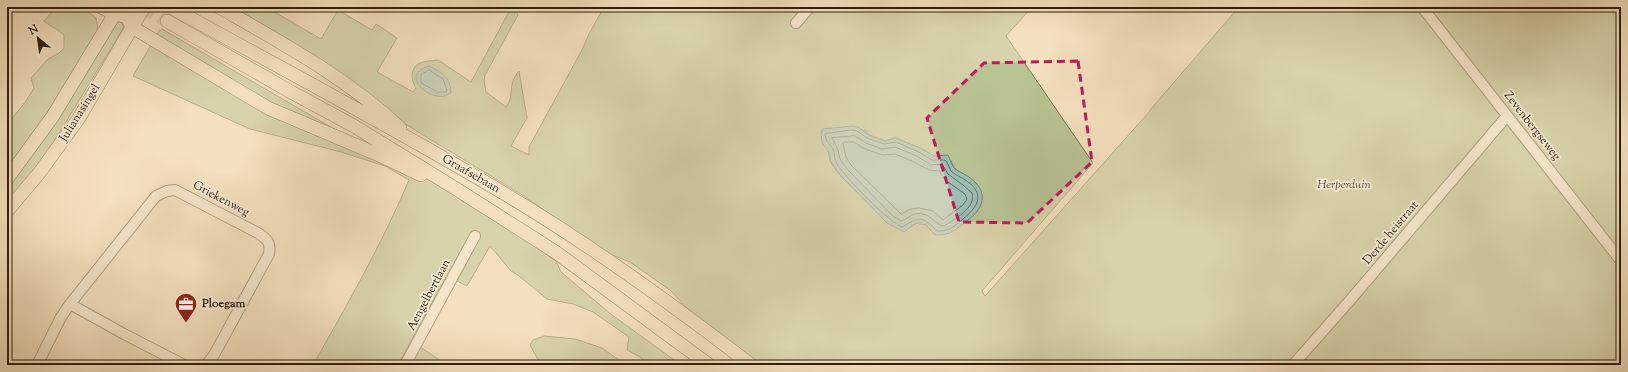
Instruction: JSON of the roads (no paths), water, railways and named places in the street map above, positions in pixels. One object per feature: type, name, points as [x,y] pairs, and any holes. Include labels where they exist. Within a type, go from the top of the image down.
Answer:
[{"type":"main road","points":[[101,7],[129,14],[268,108],[458,190]]},
{"type":"main road","points":[[219,7],[299,53],[354,90],[414,140]]},
{"type":"main road","name":"Graafsebaan","points":[[174,9],[414,140],[506,194],[637,280],[751,365]]},
{"type":"main road","name":"Julianasingel","points":[[7,178],[129,14]]},
{"type":"main road","name":"Julianasingel","points":[[7,211],[40,172],[79,118],[129,14]]},
{"type":"main road","name":"Graafsebaan","points":[[167,21],[354,126],[458,190],[557,253],[709,365]]},
{"type":"street","points":[[796,23],[810,7]]},
{"type":"street","name":"Zevenbergseweg","points":[[1422,7],[1621,261]]},
{"type":"street","name":"Derde heistraat","points":[[1293,365],[1507,116]]},
{"type":"street","name":"Griekenweg","points":[[37,365],[61,317],[70,304],[156,196],[167,191],[175,190],[266,238],[270,245],[269,254],[214,355],[206,365]]},
{"type":"street","name":"Aengelbertlaan","points":[[405,365],[475,236]]},
{"type":"street","points":[[70,304],[184,365]]},
{"type":"water","points":[[429,66],[441,73],[447,79],[451,92],[445,96],[437,96],[422,89],[416,77],[420,71]]},
{"type":"water","points":[[853,126],[858,127],[869,135],[885,141],[895,138],[920,148],[934,156],[948,155],[955,169],[975,182],[982,193],[981,204],[974,215],[957,229],[941,235],[935,235],[926,225],[916,223],[904,232],[887,223],[840,175],[830,160],[830,153],[822,143],[821,133],[823,129]]},
{"type":"tunnel","points":[[143,7],[167,21]]},
{"type":"place","name":"Ploegam","points":[[186,324]]},
{"type":"park label","name":"Herperduin","points":[[1344,185]]}]
